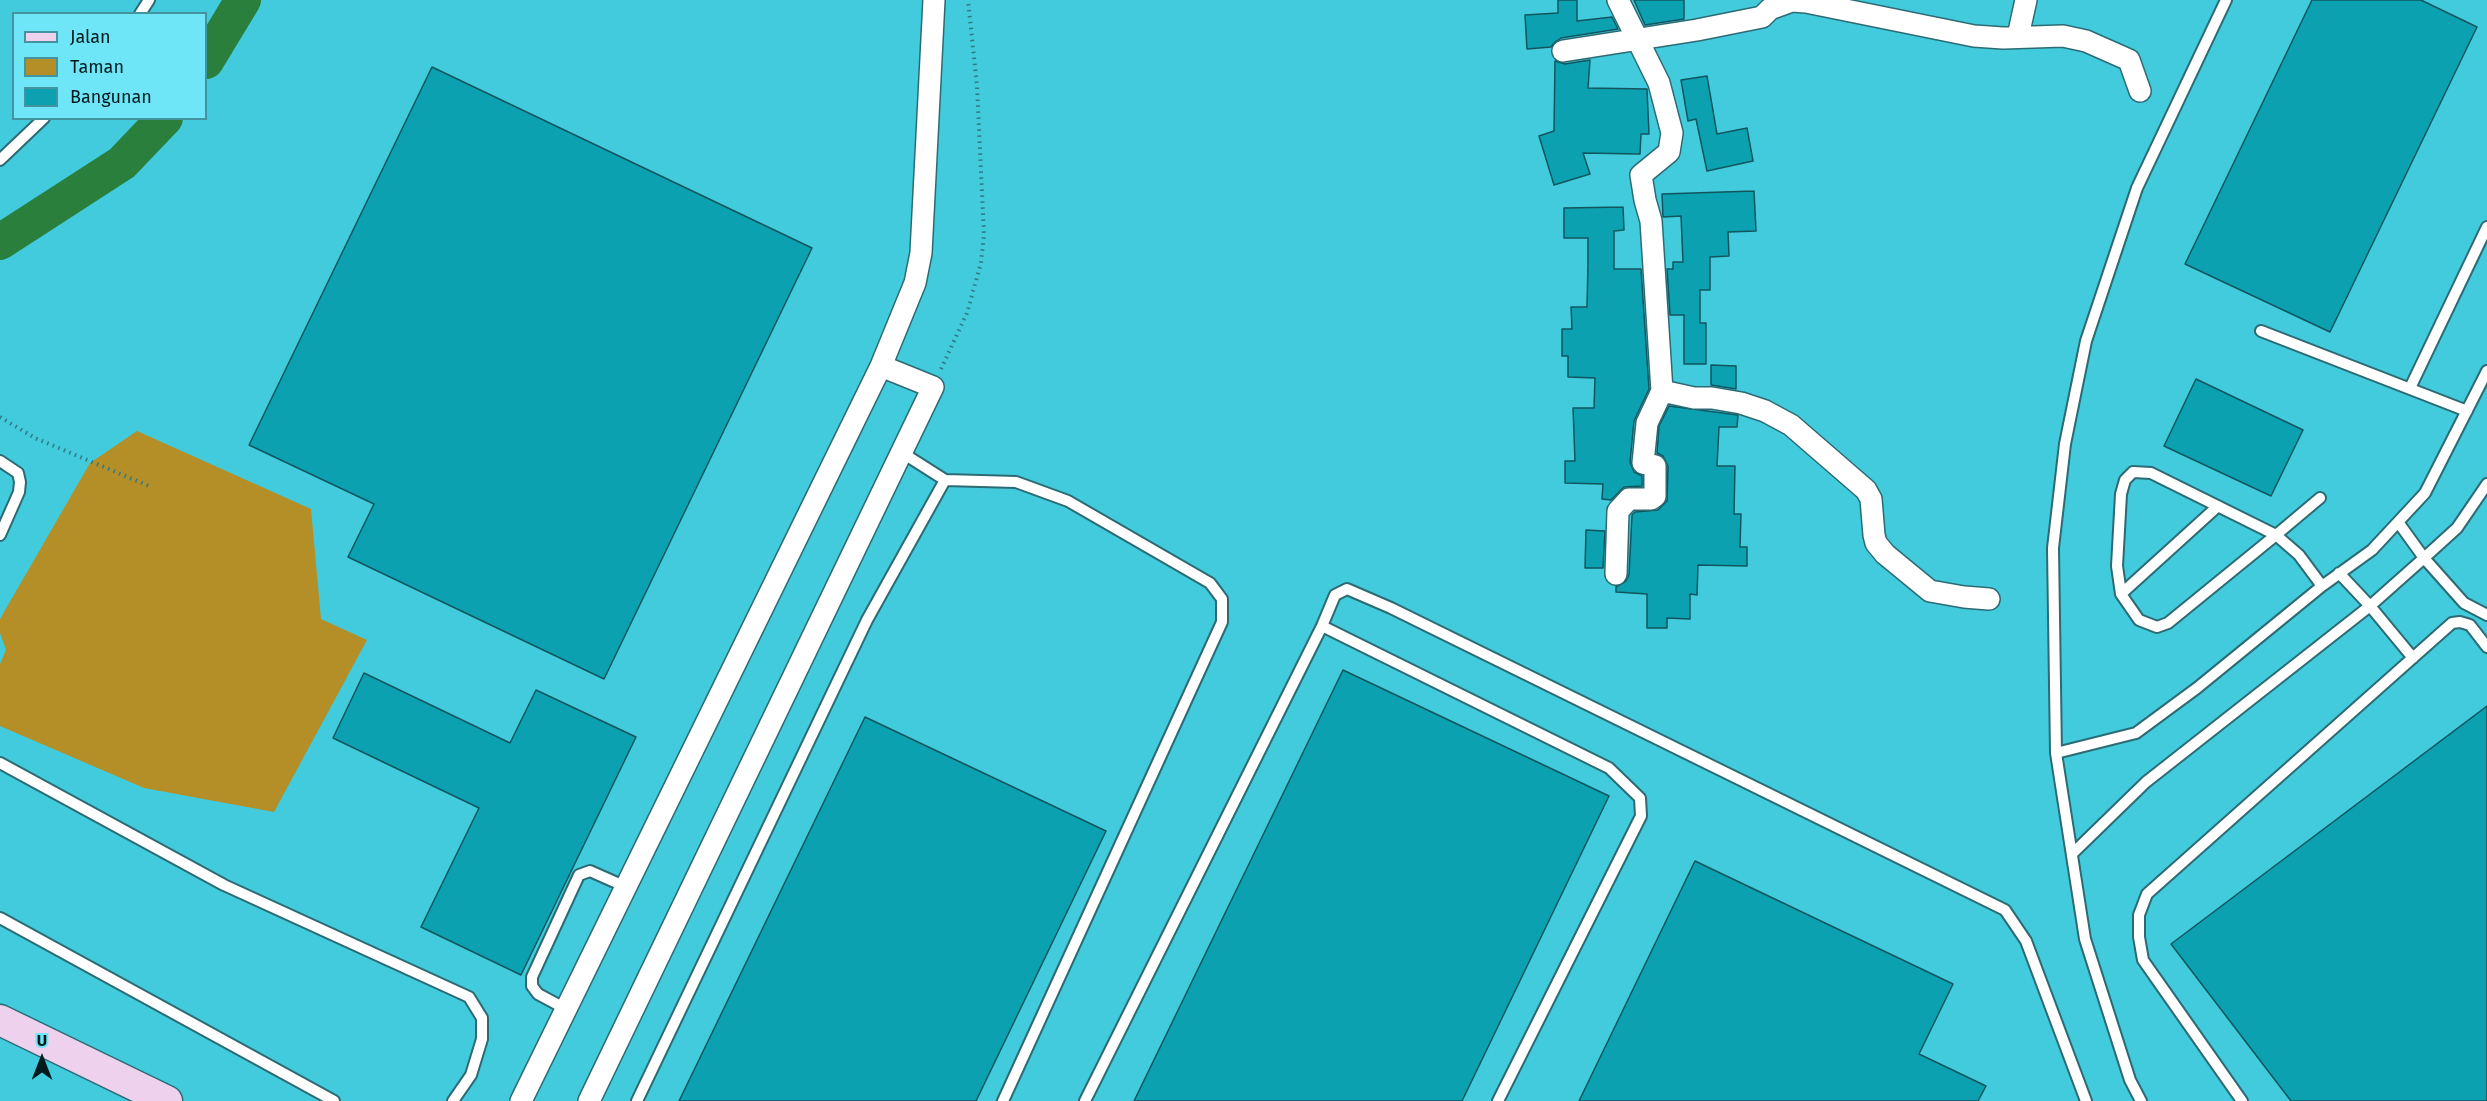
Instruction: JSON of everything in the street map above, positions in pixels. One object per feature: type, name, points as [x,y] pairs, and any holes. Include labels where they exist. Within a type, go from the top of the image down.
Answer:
[{"type":"main road","points":[[0,1020],[167,1101]]},
{"type":"street","points":[[521,1101],[881,366],[915,283],[921,253],[934,0]]},
{"type":"street","points":[[1616,574],[1618,510],[1629,499],[1651,499],[1655,496],[1655,466],[1643,463],[1647,423],[1662,391],[1650,221],[1641,175],[1669,152],[1672,133],[1659,82],[1618,0]]},
{"type":"street","points":[[2018,36],[2026,0]]},
{"type":"street","points":[[1563,51],[1762,17],[1770,9],[1792,1],[1856,10],[1974,36],[2003,38],[2063,36],[2086,41],[2129,60],[2139,91]]},
{"type":"street","points":[[589,1101],[933,387],[881,366]]},
{"type":"street","points":[[1662,391],[1694,398],[1712,398],[1741,403],[1766,411],[1791,425],[1866,490],[1871,499],[1876,543],[1885,554],[1930,591],[1989,599]]},
{"type":"lane","points":[[2141,1101],[2130,1080],[2085,939],[2056,753],[2053,548],[2065,444],[2086,341],[2137,188],[2226,0]]},
{"type":"lane","points":[[0,160],[42,120]]},
{"type":"lane","points":[[2410,388],[2487,227]]},
{"type":"lane","points":[[2261,331],[2468,411]]},
{"type":"lane","points":[[2056,753],[2136,733],[2197,688],[2322,586],[2372,550],[2425,493],[2487,370]]},
{"type":"lane","points":[[902,452],[945,480],[1016,482],[1068,501],[1209,583],[1222,599],[1222,621],[1003,1101]]},
{"type":"lane","points":[[0,461],[18,473],[20,482],[19,492],[0,535]]},
{"type":"lane","points":[[2320,498],[2276,535],[2168,623],[2157,627],[2139,620],[2121,594],[2117,566],[2121,494],[2125,480],[2133,472],[2151,473],[2276,535],[2299,555],[2322,586]]},
{"type":"lane","points":[[637,1101],[867,620],[945,480]]},
{"type":"lane","points":[[2073,853],[2146,782],[2370,606],[2424,558],[2457,528],[2487,484]]},
{"type":"lane","points":[[2121,594],[2218,506]]},
{"type":"lane","points":[[2398,522],[2424,558],[2464,603],[2487,615]]},
{"type":"lane","points":[[2339,573],[2413,658]]},
{"type":"lane","points":[[1085,1101],[1322,626],[1335,595],[1347,589],[1356,591],[2005,910],[2026,941],[2086,1101]]},
{"type":"lane","points":[[2242,1101],[2143,960],[2139,937],[2139,915],[2147,894],[2452,623],[2460,622],[2470,625],[2487,647]]},
{"type":"lane","points":[[1322,626],[1609,768],[1640,798],[1641,816],[1498,1101]]},
{"type":"lane","points":[[0,763],[224,885],[469,997],[482,1017],[482,1039],[471,1075],[453,1101]]},
{"type":"lane","points":[[566,1009],[538,994],[532,986],[532,977],[579,876],[590,871],[626,887]]},
{"type":"lane","points":[[0,918],[334,1101]]},
{"type":"path","points":[[933,387],[967,313],[981,263],[984,235],[978,97],[968,0]]},
{"type":"path","points":[[0,417],[35,438],[148,486]]},
{"type":"shaded area","points":[[0,0],[2487,0],[2487,1101],[0,1101]]},
{"type":"green space","points":[[137,431],[311,509],[321,619],[367,640],[274,812],[144,788],[0,726],[0,664],[6,650],[0,633],[0,619],[90,463]]},
{"type":"building","points":[[1558,0],[1577,0],[1577,21],[1612,17],[1618,29],[1561,38],[1551,47],[1527,49],[1525,15],[1558,13]]},
{"type":"building","points":[[1634,0],[1684,0],[1684,19],[1645,25]]},
{"type":"building","points":[[2312,0],[2421,0],[2477,27],[2330,332],[2185,264]]},
{"type":"building","points":[[1590,60],[1588,88],[1647,89],[1649,134],[1641,134],[1640,154],[1583,153],[1590,174],[1554,185],[1539,136],[1554,131],[1555,61],[1565,64]]},
{"type":"building","points":[[432,67],[812,248],[604,679],[348,557],[374,504],[249,445]]},
{"type":"building","points":[[1707,76],[1717,134],[1747,128],[1753,161],[1707,171],[1696,119],[1688,121],[1681,80]]},
{"type":"building","points":[[1754,191],[1756,231],[1728,232],[1729,256],[1710,257],[1710,290],[1700,290],[1700,323],[1706,323],[1706,364],[1684,364],[1684,315],[1670,315],[1667,269],[1673,269],[1673,262],[1683,262],[1681,216],[1663,217],[1662,194]]},
{"type":"building","points":[[1623,207],[1624,230],[1614,231],[1614,269],[1641,269],[1649,389],[1634,421],[1630,462],[1634,472],[1642,476],[1642,486],[1624,487],[1611,500],[1602,499],[1603,484],[1565,483],[1565,461],[1575,461],[1573,408],[1594,408],[1595,378],[1568,377],[1568,356],[1562,356],[1562,329],[1572,329],[1571,307],[1587,307],[1588,263],[1588,238],[1564,238],[1564,208]]},
{"type":"building","points":[[1711,365],[1736,366],[1736,389],[1711,385]]},
{"type":"building","points":[[2196,379],[2303,430],[2271,496],[2164,446]]},
{"type":"building","points":[[1669,406],[1738,415],[1737,427],[1719,427],[1717,466],[1735,466],[1734,514],[1741,514],[1740,547],[1747,547],[1747,566],[1698,565],[1697,595],[1690,594],[1690,619],[1667,618],[1667,628],[1647,628],[1647,594],[1616,592],[1616,587],[1626,581],[1629,575],[1632,515],[1635,512],[1658,510],[1667,501],[1668,466],[1663,456],[1657,453],[1659,426]]},
{"type":"building","points":[[1586,530],[1605,531],[1603,568],[1585,568]]},
{"type":"building","points":[[1343,670],[1609,796],[1462,1101],[1134,1101]]},
{"type":"building","points":[[364,673],[510,743],[536,690],[636,737],[521,975],[421,927],[479,808],[333,738]]},
{"type":"building","points":[[2487,706],[2487,1101],[2291,1101],[2171,944]]},
{"type":"building","points":[[865,717],[1106,831],[976,1101],[679,1101]]},
{"type":"building","points":[[1695,861],[1953,984],[1919,1054],[1986,1086],[1978,1101],[1579,1101]]},
{"type":"waterway","points":[[207,59],[243,0]]},
{"type":"waterway","points":[[0,242],[122,163],[163,120]]}]
